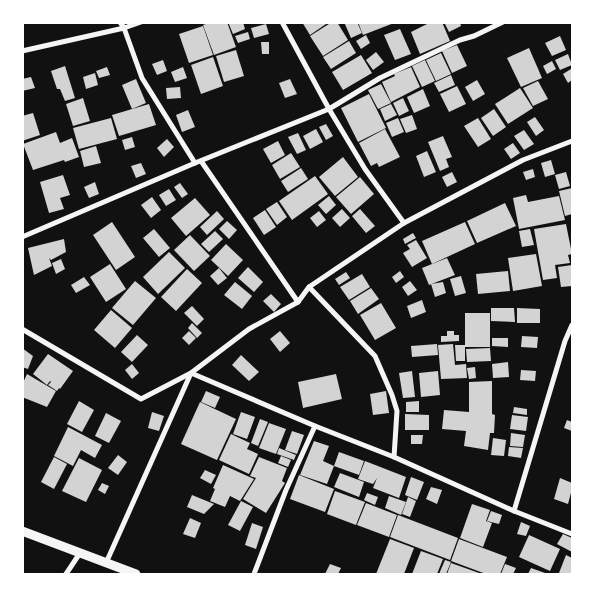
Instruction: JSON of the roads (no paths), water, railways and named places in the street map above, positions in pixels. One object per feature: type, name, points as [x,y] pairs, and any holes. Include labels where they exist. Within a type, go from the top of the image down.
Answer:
[{"type":"street","points":[[120,22],[124,28],[142,78],[194,163]]},
{"type":"street","points":[[22,51],[124,28],[141,22]]},
{"type":"street","points":[[282,22],[364,169],[404,223]]},
{"type":"street","points":[[22,237],[194,163],[329,109],[380,78],[503,22]]},
{"type":"street","points":[[22,329],[141,399],[191,373],[249,329],[298,302],[309,287],[404,223],[523,160],[572,141]]},
{"type":"street","points":[[201,161],[298,302]]},
{"type":"street","points":[[309,287],[376,356],[397,411],[394,457]]},
{"type":"street","points":[[514,511],[565,341],[572,325]]},
{"type":"street","points":[[191,373],[315,426],[394,457],[514,511],[572,534]]},
{"type":"street","points":[[106,564],[191,373]]},
{"type":"street","points":[[254,574],[286,490],[315,426]]},
{"type":"street","points":[[22,531],[136,574]]},
{"type":"street","points":[[66,574],[80,554]]}]
